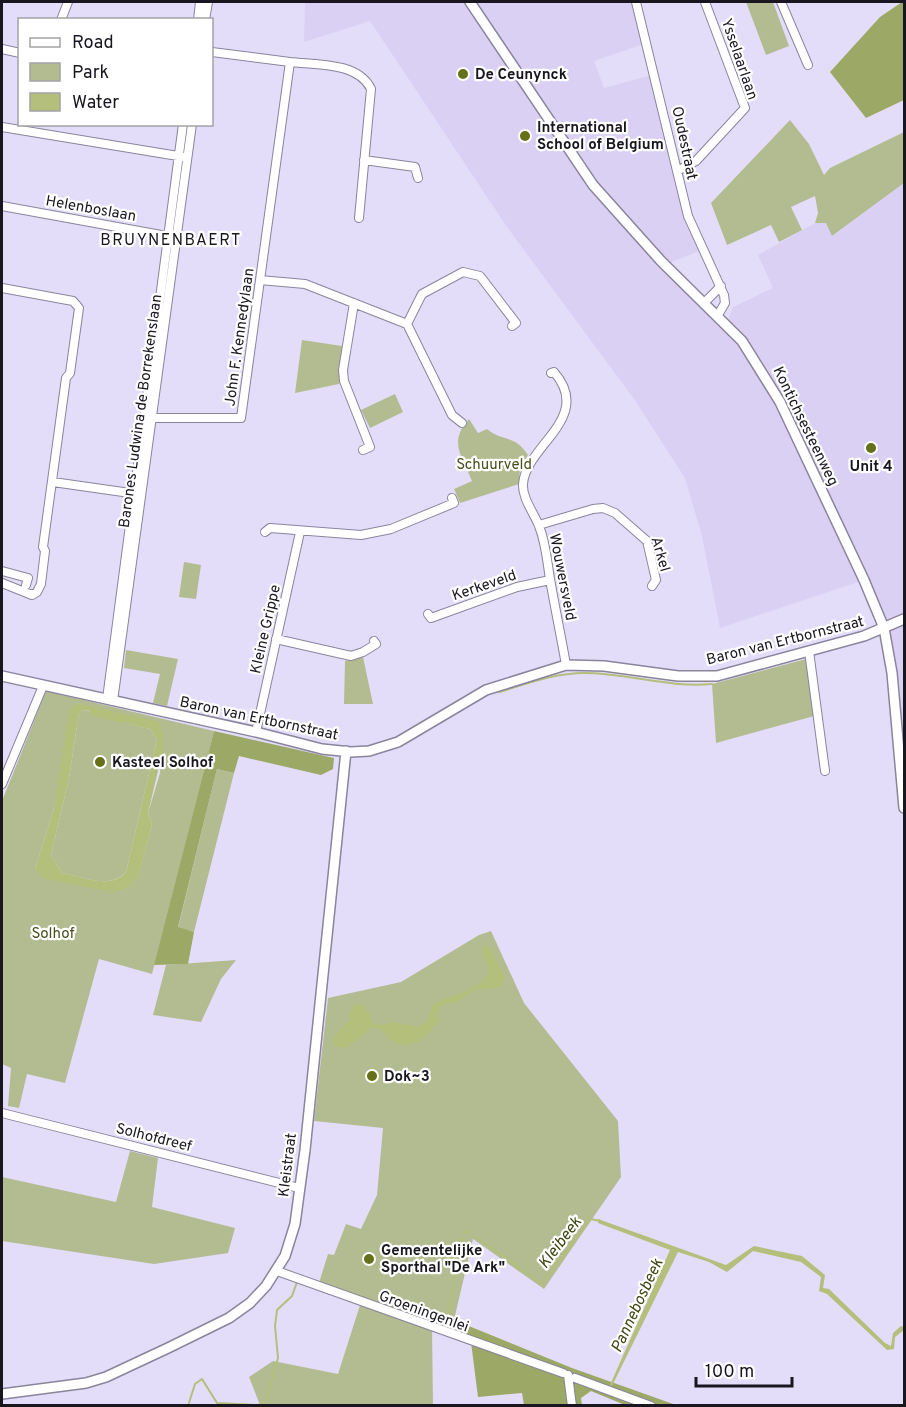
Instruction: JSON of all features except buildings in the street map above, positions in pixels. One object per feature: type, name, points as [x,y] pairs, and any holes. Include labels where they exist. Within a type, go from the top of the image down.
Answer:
[{"type":"street","points":[[62,18],[68,2]]},
{"type":"street","points":[[198,18],[200,2]]},
{"type":"street","points":[[205,18],[208,2]]},
{"type":"street","name":"Kontichsesteenweg","points":[[470,2],[593,185],[661,261],[742,341],[780,402],[864,580],[884,628],[892,674],[904,808]]},
{"type":"street","name":"Oudestraat","points":[[636,2],[679,170],[680,186],[688,216],[721,286],[725,303],[718,315]]},
{"type":"street","points":[[781,2],[808,66]]},
{"type":"street","name":"Ysselaarlaan","points":[[679,170],[696,161],[745,108],[709,3]]},
{"type":"street","points":[[2,50],[18,53]]},
{"type":"street","points":[[213,52],[355,71],[367,80],[373,98],[359,218]]},
{"type":"street","name":"John F. Kennedylaan","points":[[143,418],[241,418],[290,62]]},
{"type":"street","name":"Barones Ludwina de Borrekenslaan","points":[[110,700],[177,237],[183,126]]},
{"type":"street","name":"Barones Ludwina de Borrekenslaan","points":[[138,494],[143,418],[168,236],[183,157],[191,126]]},
{"type":"street","points":[[2,127],[183,157]]},
{"type":"street","points":[[364,160],[415,167],[418,178]]},
{"type":"street","name":"Helenboslaan","points":[[2,206],[177,237]]},
{"type":"street","points":[[407,324],[422,294],[463,272],[471,272],[484,280],[516,323],[512,326]]},
{"type":"street","points":[[261,280],[305,285],[407,324],[452,416],[462,423]]},
{"type":"street","points":[[705,302],[721,286]]},
{"type":"street","points":[[2,288],[74,300],[79,308],[70,373],[66,378],[40,588],[32,595],[2,582]]},
{"type":"street","points":[[354,303],[343,370],[346,392],[370,447],[363,450]]},
{"type":"street","name":"Wouwersveld","points":[[551,373],[554,372],[560,379],[564,394],[561,421],[556,431],[526,466],[523,486],[546,546],[566,665]]},
{"type":"street","points":[[53,482],[138,494]]},
{"type":"street","points":[[265,532],[270,528],[300,532],[376,534],[454,502],[452,498]]},
{"type":"street","name":"Arkel","points":[[539,525],[593,508],[603,508],[615,513],[647,541],[656,580],[652,586]]},
{"type":"street","name":"Kleine Grippe","points":[[256,732],[300,532]]},
{"type":"street","points":[[2,572],[28,578],[26,585]]},
{"type":"street","name":"Kerkeveld","points":[[429,614],[431,618],[517,587],[550,580]]},
{"type":"street","name":"Baron van Ertbornstraat","points":[[2,676],[256,732],[322,749],[346,752],[369,751],[399,742],[486,690],[566,665],[604,666],[678,676],[717,676],[809,651],[884,628],[904,619]]},
{"type":"street","points":[[276,639],[351,656],[376,644],[374,640]]},
{"type":"street","points":[[809,651],[825,771]]},
{"type":"street","points":[[2,784],[43,686]]},
{"type":"street","name":"Kleistraat","points":[[2,1394],[74,1385],[117,1372],[240,1311],[261,1293],[277,1271],[292,1237],[299,1188],[346,752]]},
{"type":"street","name":"Solhofdreef","points":[[2,1113],[299,1188]]},
{"type":"street","name":"Groeningenlei","points":[[277,1271],[651,1406]]},
{"type":"street","points":[[568,1376],[572,1406]]},
{"type":"shaded area","points":[[305,2],[632,2],[644,44],[594,61],[604,88],[652,75],[675,171],[676,187],[699,251],[669,263],[727,323],[733,307],[773,288],[758,255],[815,223],[826,223],[833,236],[904,183],[904,722],[897,725],[889,648],[864,580],[720,628],[702,536],[685,478],[634,399],[507,227],[370,21],[304,42]]},
{"type":"shaded area","points":[[904,2],[904,100],[866,118],[830,72],[880,17]]},
{"type":"shaded area","points":[[214,731],[334,758],[333,769],[321,775],[239,756],[234,773],[217,769],[178,927],[194,932],[188,964],[154,965]]},
{"type":"shaded area","points":[[454,1320],[572,1368],[676,1405],[625,1405],[591,1391],[581,1398],[582,1405],[524,1405],[522,1393],[478,1397],[471,1342],[432,1327]]},
{"type":"green space","points":[[746,2],[773,2],[789,46],[766,55]]},
{"type":"green space","points":[[790,120],[809,144],[824,175],[830,168],[904,132],[904,183],[832,236],[826,223],[815,223],[818,213],[815,196],[791,207],[802,230],[779,242],[771,225],[727,245],[711,203]]},
{"type":"green space","points":[[302,340],[342,346],[339,384],[295,393]]},
{"type":"green space","points":[[395,394],[403,412],[370,428],[361,410]]},
{"type":"green space","name":"Schuurveld","points":[[469,419],[478,433],[487,429],[518,444],[528,455],[520,468],[519,484],[460,503],[454,489],[472,481],[461,456],[458,442],[459,435]]},
{"type":"green space","points":[[184,562],[201,565],[196,599],[179,597]]},
{"type":"green space","points":[[126,650],[178,659],[167,706],[153,703],[160,674],[124,668]]},
{"type":"green space","points":[[363,657],[373,704],[344,704],[345,661]]},
{"type":"green space","points":[[810,658],[818,715],[716,743],[712,684]]},
{"type":"green space","name":"Solhof","points":[[46,691],[214,731],[152,974],[99,959],[65,1083],[27,1074],[19,1108],[8,1106],[11,1068],[2,1064],[2,801]],"holes":[[[77,703],[163,732],[160,773],[148,813],[152,825],[138,876],[126,889],[35,869],[54,808]]]},
{"type":"green space","points":[[83,710],[128,720],[130,724],[150,729],[157,739],[126,872],[112,880],[96,881],[62,873],[51,855],[69,778],[79,713]]},
{"type":"green space","points":[[217,769],[234,773],[194,932],[178,928]]},
{"type":"green space","points":[[491,931],[524,1003],[618,1121],[621,1177],[544,1289],[473,1239],[454,1320],[432,1328],[433,1405],[260,1405],[249,1377],[273,1361],[338,1374],[361,1302],[318,1286],[328,1254],[334,1255],[346,1224],[361,1229],[377,1195],[383,1128],[314,1121],[328,998],[401,982],[479,935]]},
{"type":"green space","points":[[236,960],[221,979],[201,1022],[153,1015],[166,965]]},
{"type":"green space","points":[[130,1151],[158,1158],[152,1207],[235,1228],[228,1253],[154,1264],[2,1241],[2,1177],[116,1202]]},
{"type":"water","points":[[77,703],[159,722],[163,732],[163,750],[148,813],[152,825],[138,877],[126,889],[112,892],[45,879],[35,869],[54,808],[69,711]],"holes":[[[83,710],[89,711],[92,716],[124,723],[128,721],[129,724],[150,729],[157,739],[126,872],[120,877],[105,881],[62,873],[51,855],[69,778],[79,713]]]},
{"type":"water","points":[[486,946],[491,949],[505,977],[501,987],[474,990],[459,1001],[442,1005],[436,1014],[439,1021],[424,1037],[412,1044],[398,1044],[380,1030],[372,1027],[348,1047],[334,1047],[332,1038],[349,1020],[351,1008],[357,1003],[364,1005],[375,1025],[394,1022],[418,1027],[427,1022],[433,1004],[464,992],[485,979],[488,968],[482,950]]},
{"type":"water","points":[[598,1219],[726,1265],[754,1246],[802,1256],[825,1275],[823,1288],[829,1289],[885,1343],[891,1346],[893,1333],[901,1326],[904,1330],[895,1337],[894,1349],[887,1350],[827,1294],[819,1291],[821,1277],[801,1262],[753,1251],[727,1272],[709,1262],[678,1252],[611,1388],[610,1385],[670,1250],[598,1223]]},
{"type":"waterway","points":[[499,692],[530,682],[573,673],[616,675],[679,684],[712,684]]},
{"type":"waterway","name":"Kleibeek","points":[[475,1236],[542,1284],[591,1219],[600,1221]]},
{"type":"waterway","name":"Kleibeek","points":[[464,1233],[470,1231]]},
{"type":"waterway","name":"Kleibeek","points":[[299,1276],[446,1326],[462,1238]]},
{"type":"waterway","name":"Kleibeek","points":[[188,1406],[195,1384],[202,1379],[217,1403],[258,1405],[266,1402],[278,1358],[275,1326],[277,1310],[292,1296],[297,1282]]},
{"type":"place","name":"De Ceunynck","points":[[463,74]]},
{"type":"place","name":"International School of Belgium","points":[[525,136]]},
{"type":"place","name":"Unit 4","points":[[871,448]]},
{"type":"place","name":"Kasteel Solhof","points":[[100,762]]},
{"type":"place","name":"Dok~3","points":[[372,1076]]},
{"type":"place","name":"Gemeentelijke Sporthal \"De Ark\"","points":[[369,1259]]},
{"type":"district","name":"BRUYNENBAERT","points":[[171,239]]},
{"type":"water label","name":"Pannebosbeek","points":[[636,1305]]}]
